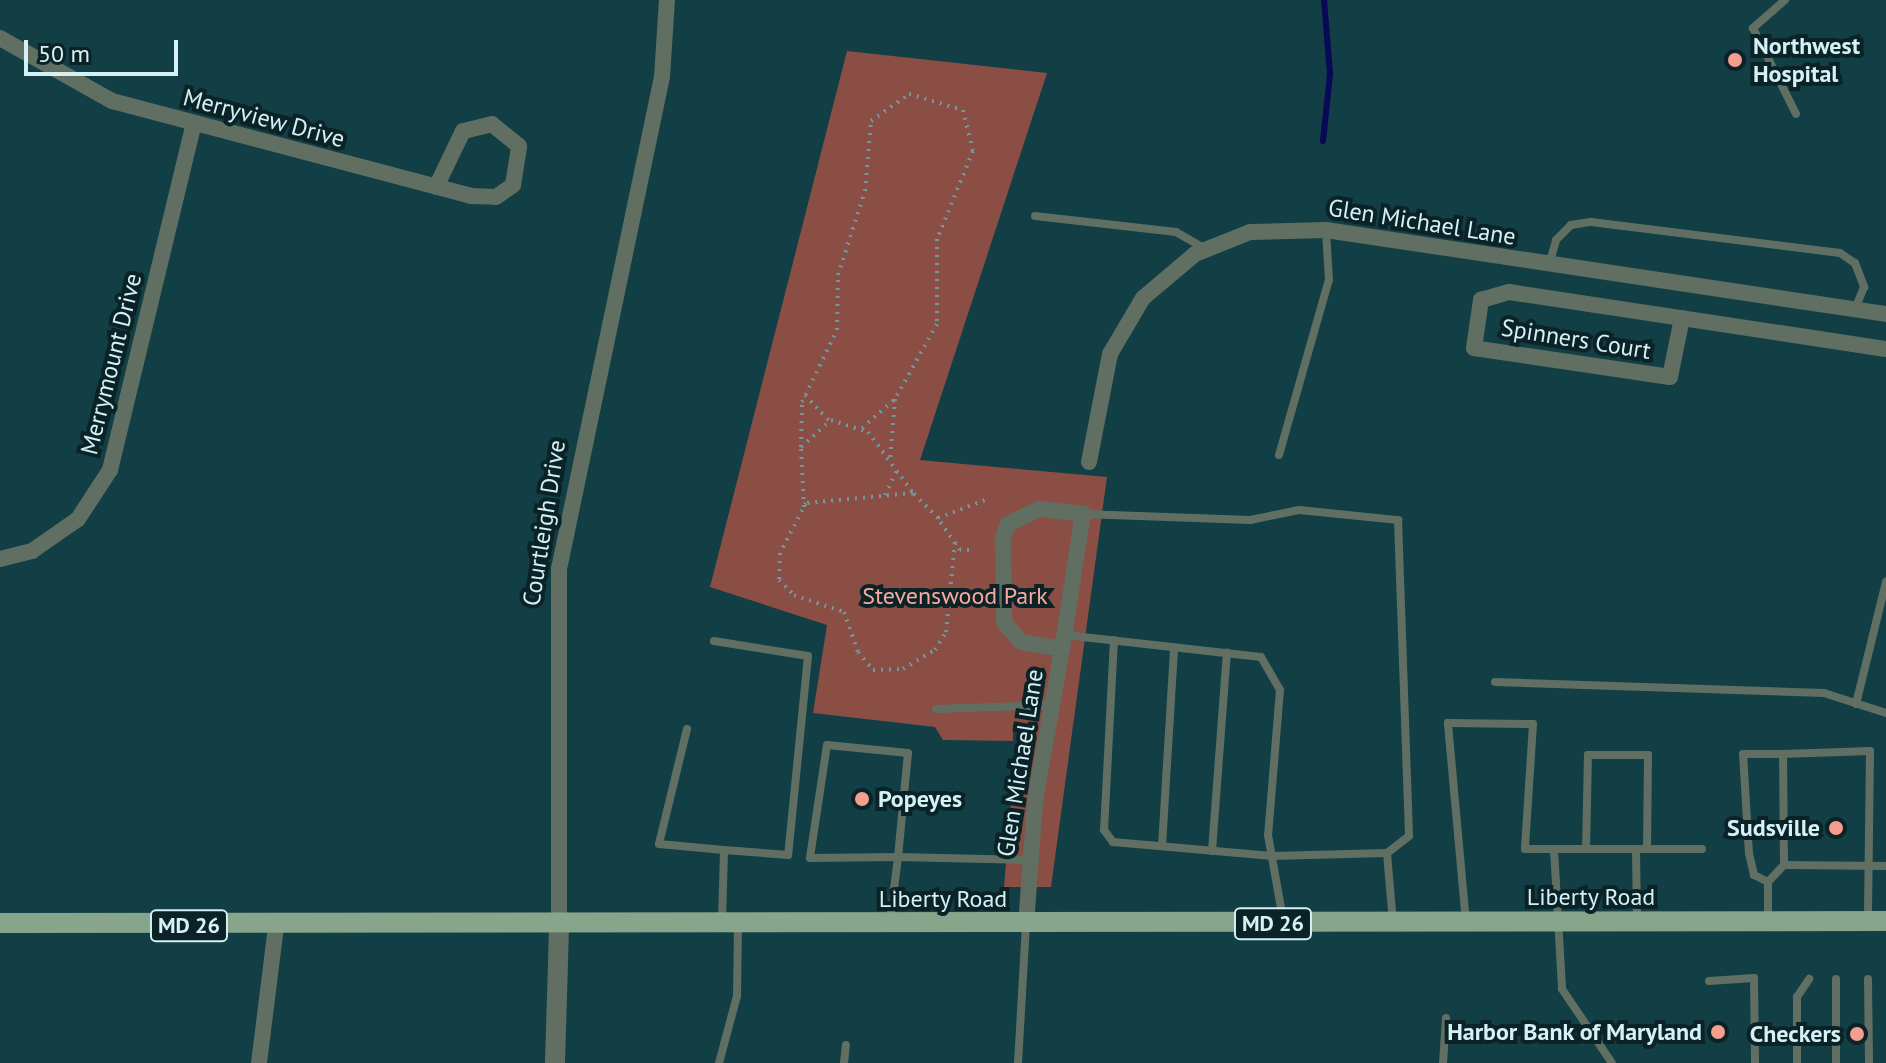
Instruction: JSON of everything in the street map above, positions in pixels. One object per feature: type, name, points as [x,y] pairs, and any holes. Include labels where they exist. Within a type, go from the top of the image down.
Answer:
[{"type":"main road","name":"Liberty Road","points":[[0,923],[276,927],[1877,922]]},
{"type":"street","name":"Courtleigh Drive","points":[[555,1063],[559,926],[559,569],[662,77],[667,0]]},
{"type":"street","name":"Merryview Drive","points":[[0,38],[112,101],[193,126],[436,187],[496,197],[519,176],[519,146],[492,124],[463,131],[436,187]]},
{"type":"street","name":"Merrymount Drive","points":[[0,559],[67,529],[110,470],[193,126]]},
{"type":"street","name":"Glen Michael Lane","points":[[1089,462],[1110,354],[1126,324],[1168,273],[1206,249],[1250,232],[1326,230],[1549,267],[1886,314]]},
{"type":"street","name":"Spinners Court","points":[[1682,318],[1670,377],[1474,348],[1481,300],[1509,292],[1682,318],[1886,349]]},
{"type":"street","points":[[1064,642],[1010,635],[1003,538],[1008,524],[1039,509],[1083,514]]},
{"type":"street","name":"Glen Michael Lane","points":[[1026,925],[1028,860],[1083,514]]},
{"type":"street","points":[[259,1063],[276,927]]},
{"type":"lane","points":[[1785,0],[1753,28],[1796,114]]},
{"type":"lane","points":[[1035,216],[1176,232],[1206,249]]},
{"type":"lane","points":[[1549,267],[1556,240],[1571,225],[1623,222],[1840,253],[1855,263],[1864,287],[1855,310]]},
{"type":"lane","points":[[1279,455],[1329,280],[1326,230]]},
{"type":"lane","points":[[1083,514],[1250,520],[1299,510],[1398,520],[1409,836],[1387,853],[1272,856],[1113,842],[1104,830],[1114,640]]},
{"type":"lane","points":[[1856,704],[1886,582]]},
{"type":"lane","points":[[1064,642],[1114,640],[1261,657],[1280,690],[1272,856],[1284,924]]},
{"type":"lane","points":[[687,729],[659,844],[788,855],[808,656],[714,641]]},
{"type":"lane","points":[[1162,846],[1174,647]]},
{"type":"lane","points":[[1212,851],[1227,653]]},
{"type":"lane","points":[[1495,682],[1824,693],[1886,713]]},
{"type":"lane","points":[[936,709],[1052,705]]},
{"type":"lane","points":[[1466,923],[1448,723],[1533,724],[1525,849],[1702,849]]},
{"type":"lane","points":[[890,925],[898,857],[908,753],[827,745],[810,858],[898,857],[1028,860]]},
{"type":"lane","points":[[1768,882],[1754,875],[1749,854],[1743,754],[1870,751],[1877,922]]},
{"type":"lane","points":[[1768,922],[1768,882],[1784,865],[1783,754]]},
{"type":"lane","points":[[1586,849],[1588,755],[1648,755],[1647,849]]},
{"type":"lane","points":[[1554,849],[1562,989],[1612,1063]]},
{"type":"lane","points":[[1636,849],[1637,922]]},
{"type":"lane","points":[[719,1063],[737,996],[724,850]]},
{"type":"lane","points":[[1387,853],[1393,923]]},
{"type":"lane","points":[[1784,865],[1886,866]]},
{"type":"lane","points":[[1018,1063],[1026,925]]},
{"type":"lane","points":[[1709,981],[1754,978],[1755,1063]]},
{"type":"lane","points":[[1797,1063],[1797,997],[1809,979]]},
{"type":"lane","points":[[1836,979],[1836,1063]]},
{"type":"lane","points":[[1868,979],[1869,1063]]},
{"type":"lane","points":[[1443,1063],[1446,1018]]},
{"type":"lane","points":[[844,1063],[846,1045]]},
{"type":"path","points":[[862,428],[895,399],[937,324],[937,239],[973,151],[963,110],[909,94],[871,121],[865,191],[838,275],[837,330],[805,395],[801,447],[804,507],[780,553],[779,580],[794,595],[844,612],[858,652],[873,670],[903,669],[935,650],[951,608],[955,542]]},
{"type":"path","points":[[805,395],[829,421],[862,428],[955,542],[969,550]]},
{"type":"path","points":[[890,460],[895,399]]},
{"type":"path","points":[[801,447],[829,421]]},
{"type":"path","points":[[885,495],[897,470]]},
{"type":"path","points":[[804,507],[913,493]]},
{"type":"path","points":[[938,518],[985,500]]},
{"type":"green space","name":"Stevenswood Park","points":[[847,51],[1047,73],[920,460],[1107,477],[1051,887],[1004,887],[1012,790],[1032,724],[1013,724],[1013,741],[943,740],[935,727],[813,713],[827,625],[710,587]]},
{"type":"waterway","points":[[1323,141],[1330,74],[1324,0]]},
{"type":"place","name":"Northwest Hospital","points":[[1735,60]]},
{"type":"place","name":"Popeyes","points":[[862,799]]},
{"type":"place","name":"Sudsville","points":[[1836,828]]},
{"type":"place","name":"Harbor Bank of Maryland","points":[[1718,1032]]},
{"type":"place","name":"Checkers","points":[[1857,1034]]}]
